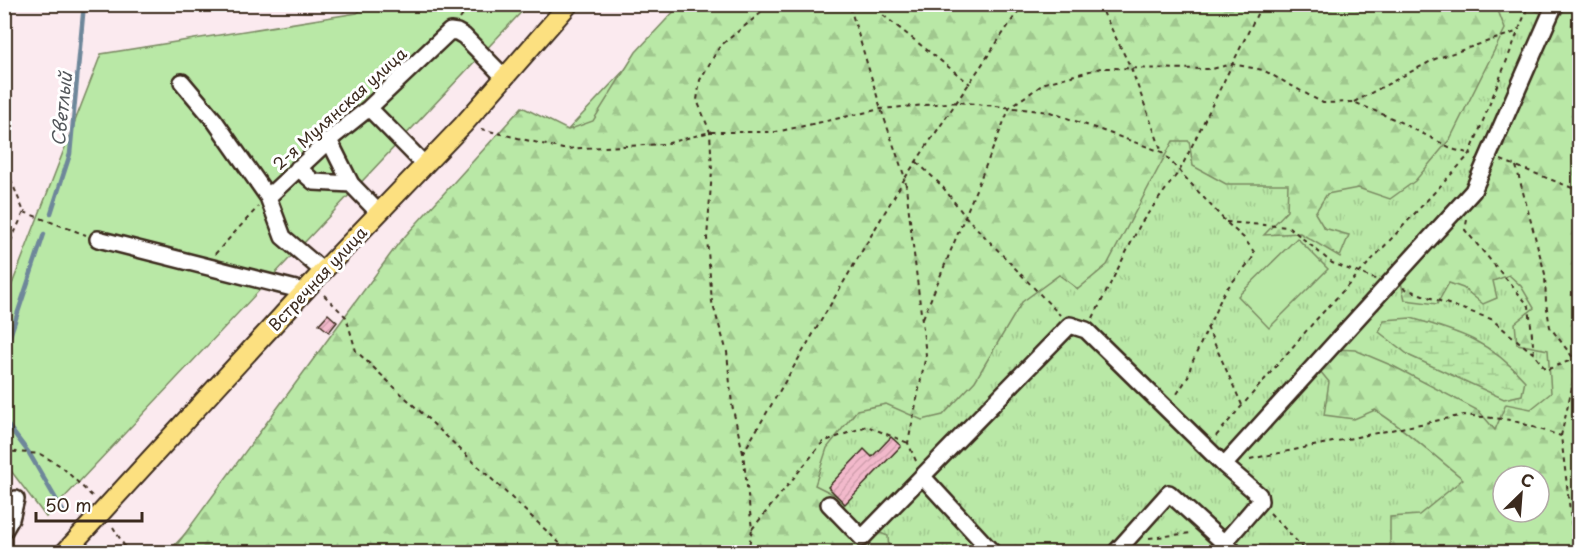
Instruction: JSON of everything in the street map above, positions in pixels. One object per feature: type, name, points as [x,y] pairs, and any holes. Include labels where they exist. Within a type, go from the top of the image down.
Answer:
[{"type":"main road","name":"Встречная улица","points":[[65,552],[313,282],[463,125],[569,4]]},
{"type":"street","points":[[1224,465],[1473,191],[1555,4]]},
{"type":"street","name":"2-я Мулянская улица","points":[[268,197],[329,140],[369,108],[450,32],[457,32],[464,36],[505,78]]},
{"type":"street","points":[[182,82],[214,120],[268,197],[283,237],[313,282]]},
{"type":"street","points":[[369,108],[425,165]]},
{"type":"street","points":[[329,140],[351,184],[379,213]]},
{"type":"street","points":[[298,168],[314,182],[351,184]]},
{"type":"street","points":[[98,239],[202,267],[313,282]]},
{"type":"street","points":[[829,504],[862,538],[1070,325],[1086,330],[1206,448],[1259,495],[1258,505],[1224,543],[1169,493],[1116,552]]},
{"type":"street","points":[[922,476],[992,552]]},
{"type":"street","points":[[4,531],[11,519],[16,499]]},
{"type":"path","points":[[748,552],[752,529],[742,453],[732,405],[727,352],[712,302],[707,259],[712,171],[710,132],[697,100],[700,80],[720,46],[772,4]]},
{"type":"path","points":[[849,4],[905,178],[926,355],[908,443],[922,476]]},
{"type":"path","points":[[869,4],[970,84]]},
{"type":"path","points":[[742,453],[905,178],[1023,4]]},
{"type":"path","points":[[1099,4],[1131,68],[1162,152],[1226,222],[1244,238],[1254,252],[1252,259],[1224,292],[1191,364],[1188,377],[1173,401]]},
{"type":"path","points":[[1086,330],[1141,223],[1180,170],[1262,4]]},
{"type":"path","points":[[1206,448],[1314,322],[1470,154],[1529,4]]},
{"type":"path","points":[[1354,102],[1435,59],[1517,31]]},
{"type":"path","points":[[923,318],[1010,107],[1045,83],[1101,68],[1212,69],[1232,64],[1263,70],[1323,103],[1354,102],[1455,150],[1489,156],[1580,191]]},
{"type":"path","points":[[463,125],[562,149],[665,144],[710,132],[776,132],[881,109],[958,102],[1050,112],[1162,152]]},
{"type":"path","points":[[917,162],[942,186],[965,216],[1070,325]]},
{"type":"path","points":[[4,163],[24,212],[4,256]]},
{"type":"path","points":[[1516,166],[1545,274],[1550,327],[1580,366]]},
{"type":"path","points":[[1473,191],[1465,230],[1529,306],[1533,354],[1546,370],[1574,359],[1580,354]]},
{"type":"path","points":[[202,267],[268,197]]},
{"type":"path","points":[[24,212],[98,239]]},
{"type":"path","points":[[313,282],[346,317],[356,351],[569,552]]},
{"type":"path","points":[[1207,327],[1242,405]]},
{"type":"path","points":[[1574,359],[1573,383],[1561,436],[1575,552]]},
{"type":"path","points":[[1224,465],[1464,415],[1511,420],[1561,436]]},
{"type":"path","points":[[752,529],[823,442],[867,426],[908,443]]},
{"type":"path","points":[[4,451],[40,454],[61,466],[105,508]]},
{"type":"path","points":[[1259,495],[1270,514],[1307,552]]},
{"type":"path","points":[[113,527],[128,552]]},
{"type":"path","points":[[1131,535],[1149,538],[1201,533],[1224,543]]},
{"type":"green space","points":[[1520,4],[1579,29],[1579,552],[168,552],[686,5]]},
{"type":"green space","points":[[368,5],[528,5],[46,517],[5,463],[4,305],[101,54],[357,13]]},
{"type":"green space","points":[[679,5],[1496,5],[1505,29],[1450,139],[1415,181],[1390,199],[1358,188],[1327,194],[1315,213],[1324,228],[1349,235],[1340,257],[1300,233],[1264,235],[1287,211],[1288,184],[1226,184],[1193,166],[1189,141],[1173,141],[1107,265],[1078,289],[1059,275],[1022,302],[975,381],[943,415],[922,420],[886,404],[857,410],[827,448],[815,485],[845,500],[839,524],[858,524],[888,536],[889,552],[174,552],[173,550],[398,244],[522,107],[568,130],[593,121],[636,52]]},
{"type":"green space","points":[[1567,5],[1579,5],[1579,552],[1390,552],[1390,517],[1419,515],[1463,479],[1375,410],[1354,419],[1324,415],[1329,382],[1320,371],[1337,349],[1355,350],[1393,366],[1479,411],[1495,430],[1506,404],[1531,409],[1551,393],[1548,350],[1517,344],[1515,323],[1534,308],[1521,286],[1509,275],[1493,281],[1497,298],[1483,304],[1463,288],[1449,283],[1437,304],[1405,300],[1400,278],[1465,208],[1492,168],[1503,147],[1520,96],[1528,84],[1555,24]]},
{"type":"green space","points":[[1297,238],[1328,269],[1269,328],[1238,296]]},
{"type":"green space","points":[[1411,318],[1445,328],[1473,340],[1499,356],[1525,381],[1522,395],[1504,399],[1410,356],[1379,332],[1384,320]]},
{"type":"building","points":[[328,314],[337,322],[329,332],[319,324]]},
{"type":"building","points":[[891,437],[901,446],[845,504],[828,487],[864,449],[872,457]]},
{"type":"waterway","name":"Светлый","points":[[51,213],[70,154],[84,4]]},
{"type":"waterway","name":"Светлый","points":[[4,354],[44,234]]},
{"type":"waterway","name":"Светлый","points":[[4,420],[29,453],[64,513]]}]
